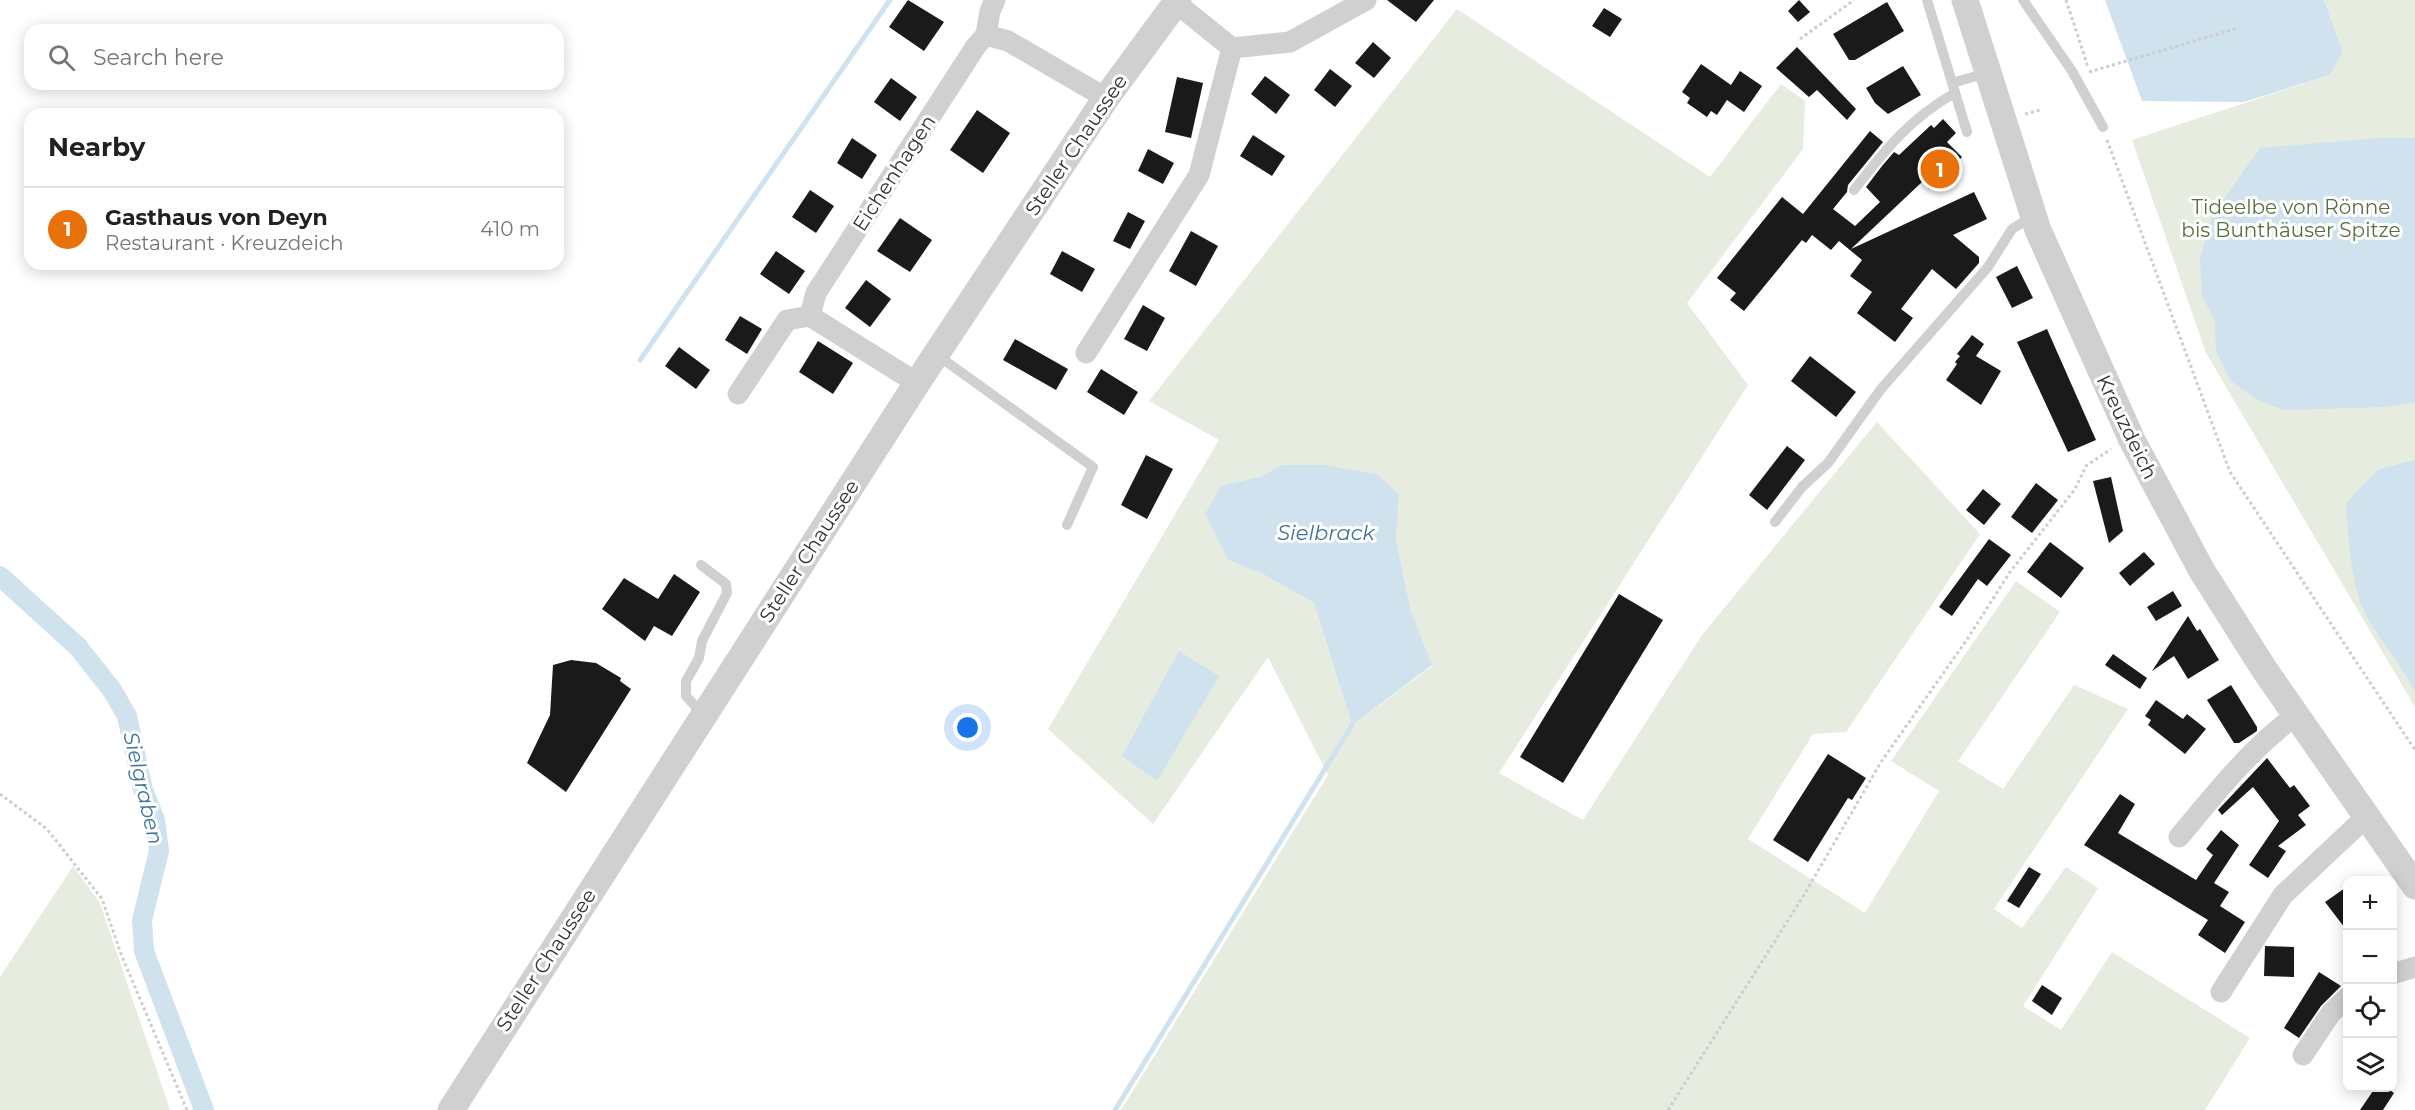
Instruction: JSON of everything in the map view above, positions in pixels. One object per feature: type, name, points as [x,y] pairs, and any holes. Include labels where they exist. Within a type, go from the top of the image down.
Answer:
[{"type":"street","name":"Eichenhagen","points":[[810,316],[816,293],[976,46],[986,35],[990,11],[996,0]]},
{"type":"street","points":[[1177,1],[1232,48],[1290,42],[1366,0]]},
{"type":"street","name":"Kreuzdeich","points":[[1965,0],[2033,216],[2132,440],[2202,571],[2295,716],[2415,886]]},
{"type":"street","name":"Steller Chaussee","points":[[451,1110],[917,383],[1106,98],[1177,1]]},
{"type":"street","points":[[986,35],[1008,41],[1106,98]]},
{"type":"street","points":[[1086,353],[1199,175],[1232,48]]},
{"type":"street","points":[[738,394],[787,320],[810,316],[917,383]]},
{"type":"street","points":[[2179,837],[2249,755],[2270,734],[2295,716]]},
{"type":"street","points":[[2221,992],[2283,895],[2366,817]]},
{"type":"street","points":[[2397,972],[2415,967]]},
{"type":"street","points":[[2303,1055],[2331,1013],[2343,1002]]},
{"type":"lane","points":[[1927,0],[1967,132]]},
{"type":"lane","points":[[2023,0],[2072,71],[2103,127]]},
{"type":"lane","points":[[1854,190],[1899,134],[1954,88],[1988,73]]},
{"type":"lane","points":[[1775,522],[1802,487],[1828,463],[1896,372],[1981,276],[2012,229],[2033,216]]},
{"type":"lane","points":[[937,355],[1093,467],[1067,525]]},
{"type":"lane","points":[[701,565],[726,584],[727,593],[702,641],[699,658],[686,681],[686,696],[703,716]]},
{"type":"path","points":[[1800,39],[1854,0]]},
{"type":"path","points":[[2089,72],[2235,29]]},
{"type":"path","points":[[2103,127],[2230,472],[2415,750]]},
{"type":"path","points":[[1668,1110],[1804,896],[1881,762],[1968,638],[2010,572],[2075,489],[2086,466],[2105,452],[2132,440]]},
{"type":"path","points":[[0,794],[47,829],[102,899],[121,954],[187,1110]]},
{"type":"green space","name":"Tideelbe von Rönne bis Bunthäuser Spitze","points":[[2324,0],[2415,0],[2415,707],[2206,353],[2132,140],[2330,75],[2343,52]]},
{"type":"green space","points":[[1457,9],[1710,177],[1781,84],[1805,101],[1803,149],[1687,303],[1748,385],[1499,773],[1583,820],[1702,635],[1877,422],[1980,534],[1846,732],[1813,734],[1748,839],[1865,913],[1939,791],[1891,761],[2016,581],[2060,612],[1958,761],[2003,789],[2074,685],[2128,709],[1994,909],[2022,928],[2066,867],[2098,888],[2023,1006],[2061,1030],[2112,952],[2250,1038],[2205,1110],[1121,1110],[1328,775],[1268,657],[1153,824],[1048,729],[1219,440],[1149,401]],"holes":[[[1282,465],[1399,495],[1396,539],[1411,611],[1432,666],[1352,725],[1314,603],[1263,574],[1228,560],[1222,485],[1259,477]]]},
{"type":"green space","points":[[73,866],[100,903],[170,1110],[0,1110],[0,977]]},
{"type":"water","points":[[2105,0],[2324,0],[2343,52],[2330,75],[2244,102],[2142,101]]},
{"type":"water","points":[[2382,138],[2415,138],[2415,402],[2384,407],[2284,410],[2254,398],[2230,380],[2216,351],[2215,322],[2202,295],[2200,259],[2213,214],[2260,148]]},
{"type":"water","points":[[2415,460],[2415,691],[2367,617],[2357,592],[2351,562],[2346,503],[2379,469]]},
{"type":"water","name":"Sielbrack","points":[[1282,465],[1326,465],[1378,475],[1399,495],[1396,539],[1411,611],[1432,665],[1352,725],[1314,603],[1263,574],[1228,560],[1205,514],[1222,485],[1259,477]]},
{"type":"water","points":[[1179,651],[1219,676],[1157,781],[1122,756]]},
{"type":"building","points":[[908,0],[944,22],[924,51],[889,27]]},
{"type":"building","points":[[1387,0],[1434,0],[1416,22]]},
{"type":"building","points":[[1799,0],[1810,12],[1798,22],[1788,11]]},
{"type":"building","points":[[1887,2],[1904,31],[1855,60],[1849,60],[1833,34]]},
{"type":"building","points":[[1604,8],[1622,19],[1610,37],[1592,26]]},
{"type":"building","points":[[1373,42],[1391,58],[1374,78],[1355,63]]},
{"type":"building","points":[[1797,47],[1856,109],[1847,120],[1817,90],[1809,97],[1776,68]]},
{"type":"building","points":[[1701,64],[1731,85],[1740,71],[1762,86],[1744,112],[1727,100],[1717,115],[1711,111],[1707,117],[1687,103],[1690,98],[1682,92]]},
{"type":"building","points":[[1903,66],[1921,95],[1888,114],[1875,103],[1866,88]]},
{"type":"building","points":[[1330,69],[1352,86],[1335,107],[1314,90]]},
{"type":"building","points":[[1265,76],[1290,95],[1276,114],[1251,94]]},
{"type":"building","points":[[1177,77],[1203,83],[1191,138],[1165,132]]},
{"type":"building","points":[[891,78],[917,97],[900,121],[874,102]]},
{"type":"building","points":[[977,110],[1010,133],[983,173],[950,150]]},
{"type":"building","points":[[1943,119],[1956,133],[1947,142],[1962,157],[1929,189],[1922,182],[1851,249],[1974,192],[1987,219],[1953,235],[1979,257],[1979,263],[1956,289],[1932,269],[1901,309],[1913,318],[1895,342],[1857,313],[1872,292],[1850,276],[1862,260],[1839,241],[1831,250],[1812,235],[1806,243],[1802,240],[1744,311],[1730,300],[1736,293],[1717,278],[1782,197],[1803,214],[1870,131],[1883,142],[1848,185],[1847,192],[1833,209],[1855,226],[1880,202],[1866,187],[1882,166],[1894,152],[1899,155],[1931,125],[1934,128]]},
{"type":"building","points":[[1253,135],[1285,156],[1272,176],[1240,156]]},
{"type":"building","points":[[852,138],[877,155],[862,179],[837,163]]},
{"type":"building","points":[[1148,149],[1174,163],[1163,184],[1138,171]]},
{"type":"building","points":[[810,190],[834,206],[816,233],[792,217]]},
{"type":"building","points":[[1128,212],[1145,221],[1130,249],[1113,241]]},
{"type":"building","points":[[900,218],[932,240],[910,272],[877,251]]},
{"type":"building","points":[[1191,231],[1218,246],[1196,286],[1169,271]]},
{"type":"building","points":[[776,251],[805,271],[789,294],[760,274]]},
{"type":"building","points":[[1062,251],[1095,269],[1082,292],[1050,274]]},
{"type":"building","points":[[2017,266],[2033,298],[2012,308],[1996,277]]},
{"type":"building","points":[[866,280],[891,299],[870,327],[845,308]]},
{"type":"building","points":[[1143,305],[1165,318],[1147,351],[1124,339]]},
{"type":"building","points":[[740,316],[762,329],[747,354],[725,340]]},
{"type":"building","points":[[2047,329],[2096,440],[2068,452],[2017,342]]},
{"type":"building","points":[[1972,335],[1984,344],[1976,356],[2001,371],[1981,405],[1946,380],[1957,364],[1955,362],[1960,356],[1957,354]]},
{"type":"building","points":[[1015,339],[1068,369],[1056,390],[1003,360]]},
{"type":"building","points":[[818,341],[853,363],[833,394],[799,372]]},
{"type":"building","points":[[679,347],[710,370],[696,389],[665,366]]},
{"type":"building","points":[[1810,356],[1856,392],[1836,417],[1791,381]]},
{"type":"building","points":[[1101,369],[1138,392],[1124,415],[1087,392]]},
{"type":"building","points":[[1787,446],[1805,460],[1767,510],[1749,495]]},
{"type":"building","points":[[1146,455],[1173,469],[1147,519],[1121,505]]},
{"type":"building","points":[[2111,477],[2123,531],[2109,543],[2093,481]]},
{"type":"building","points":[[2036,483],[2058,500],[2032,533],[2011,517]]},
{"type":"building","points":[[1983,489],[2001,504],[1984,525],[1966,510]]},
{"type":"building","points":[[1989,539],[2011,555],[1987,586],[1978,579],[1952,616],[1939,607]]},
{"type":"building","points":[[2050,542],[2084,568],[2061,598],[2027,572]]},
{"type":"building","points":[[2144,552],[2155,564],[2130,586],[2119,573]]},
{"type":"building","points":[[674,574],[700,592],[672,636],[654,626],[645,641],[602,609],[624,578],[658,599]]},
{"type":"building","points":[[2173,591],[2182,606],[2156,621],[2147,607]]},
{"type":"building","points":[[1619,594],[1663,620],[1563,783],[1520,757]]},
{"type":"building","points":[[2188,616],[2197,631],[2200,629],[2219,660],[2188,679],[2174,656],[2152,671]]},
{"type":"building","points":[[2113,654],[2147,678],[2140,689],[2105,665]]},
{"type":"building","points":[[571,660],[596,663],[621,678],[620,681],[631,689],[566,792],[527,763],[550,715],[553,665]]},
{"type":"building","points":[[2231,685],[2257,727],[2257,731],[2239,743],[2234,743],[2207,700]]},
{"type":"building","points":[[2156,700],[2183,719],[2187,714],[2206,729],[2185,754],[2148,725],[2151,720],[2145,716]]},
{"type":"building","points":[[1828,754],[1866,778],[1852,800],[1848,798],[1808,862],[1773,840]]},
{"type":"building","points":[[2267,758],[2290,788],[2294,785],[2310,806],[2298,815],[2306,825],[2278,846],[2286,851],[2268,878],[2249,865],[2279,821],[2253,787],[2222,815],[2218,810]]},
{"type":"building","points":[[2120,794],[2135,804],[2118,833],[2196,880],[2213,855],[2206,849],[2221,830],[2239,845],[2214,883],[2229,892],[2220,906],[2245,922],[2225,953],[2198,935],[2208,920],[2084,845]]},
{"type":"building","points":[[2029,867],[2041,874],[2019,908],[2007,901]]},
{"type":"building","points":[[2343,889],[2343,925],[2325,902]]},
{"type":"building","points":[[2265,946],[2294,947],[2294,977],[2264,976]]},
{"type":"building","points":[[2319,972],[2341,986],[2321,1006],[2299,1038],[2284,1028]]},
{"type":"building","points":[[2042,985],[2062,998],[2052,1015],[2032,1001]]},
{"type":"building","points":[[2372,1092],[2394,1093],[2383,1110],[2360,1110]]},
{"type":"waterway","points":[[640,360],[890,0]]},
{"type":"waterway","name":"Sielgraben","points":[[0,576],[78,647],[112,690],[127,716],[143,790],[155,820],[159,851],[142,920],[144,951],[204,1110]]},
{"type":"waterway","points":[[1115,1110],[1352,725]]},
{"type":"place","name":"Gasthaus von Deyn","points":[[1940,169]]}]
